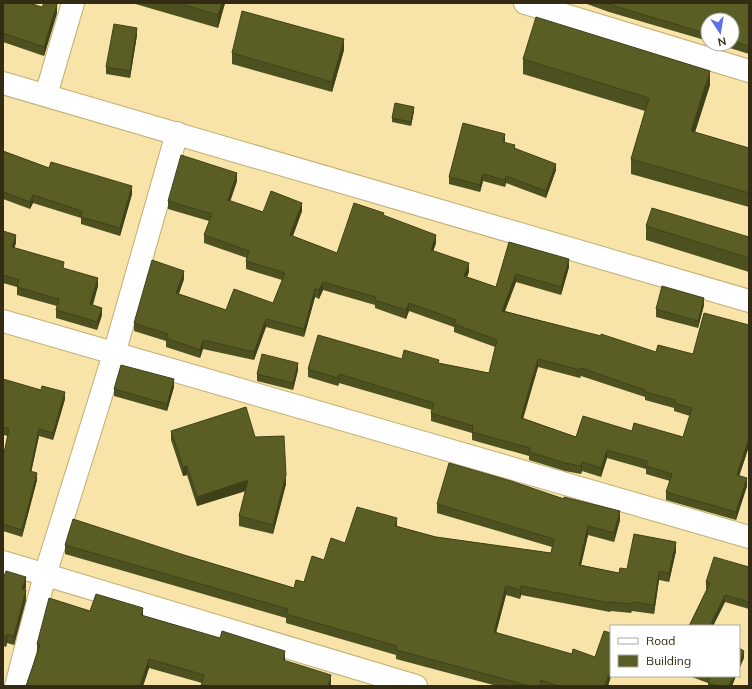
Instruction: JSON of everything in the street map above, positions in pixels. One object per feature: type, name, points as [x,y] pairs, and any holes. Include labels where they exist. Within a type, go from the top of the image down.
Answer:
[{"type":"street","points":[[46,95],[73,3]]},
{"type":"street","points":[[525,3],[749,71]]},
{"type":"street","points":[[3,83],[749,301]]},
{"type":"street","points":[[16,686],[45,575],[114,354],[177,133]]},
{"type":"street","points":[[3,321],[749,537]]},
{"type":"street","points":[[3,562],[416,686]]},
{"type":"building","points":[[3,3],[29,3],[42,7],[44,3],[57,4],[44,47],[3,33]]},
{"type":"building","points":[[177,3],[222,3],[218,15]]},
{"type":"building","points":[[605,3],[749,3],[749,46],[740,43],[740,12],[700,12],[700,32]]},
{"type":"building","points":[[242,11],[344,39],[332,82],[232,53]]},
{"type":"building","points":[[536,17],[710,71],[691,131],[749,148],[749,193],[631,159],[649,98],[523,59]]},
{"type":"building","points":[[114,24],[137,28],[130,71],[106,67]]},
{"type":"building","points":[[395,103],[414,107],[411,122],[392,118]]},
{"type":"building","points":[[463,123],[505,134],[503,142],[515,145],[514,148],[556,164],[546,191],[506,176],[505,180],[483,174],[480,185],[449,177]]},
{"type":"building","points":[[3,151],[49,168],[51,162],[132,186],[120,228],[81,217],[82,211],[33,195],[30,202],[3,192]]},
{"type":"building","points":[[181,155],[237,173],[228,200],[263,212],[271,191],[302,203],[290,235],[337,253],[354,203],[384,213],[383,215],[436,235],[431,250],[469,263],[464,276],[496,287],[509,242],[569,259],[561,287],[516,274],[502,311],[601,336],[601,334],[656,352],[658,345],[693,354],[704,313],[749,325],[749,438],[737,475],[747,478],[736,512],[666,492],[672,474],[646,466],[647,461],[607,450],[601,468],[582,462],[581,466],[565,463],[529,452],[530,448],[472,432],[473,426],[431,413],[434,403],[339,374],[338,378],[308,369],[318,335],[402,359],[404,350],[439,360],[438,363],[489,373],[497,340],[454,324],[456,320],[409,303],[406,310],[375,300],[376,297],[323,282],[319,290],[315,289],[304,329],[266,319],[254,352],[203,340],[200,350],[166,338],[168,334],[134,323],[152,260],[184,271],[176,293],[226,310],[234,289],[273,303],[285,273],[246,261],[249,251],[204,235],[212,214],[168,201]],"holes":[[[538,359],[580,370],[581,368],[645,390],[645,392],[675,400],[674,403],[692,408],[683,437],[634,423],[632,431],[583,416],[576,437],[521,418]]]},
{"type":"building","points":[[652,208],[749,237],[749,258],[646,226]]},
{"type":"building","points":[[3,231],[16,235],[12,247],[64,262],[63,268],[98,278],[90,304],[102,308],[97,322],[56,310],[59,299],[17,287],[19,280],[3,275]]},
{"type":"building","points":[[662,286],[704,298],[698,321],[656,309]]},
{"type":"building","points":[[262,354],[298,363],[293,383],[257,374]]},
{"type":"building","points":[[121,365],[174,379],[167,404],[114,389]]},
{"type":"building","points":[[3,379],[41,390],[42,386],[65,392],[53,433],[39,429],[30,471],[37,473],[22,530],[3,524],[3,458],[9,429],[3,427]]},
{"type":"building","points":[[246,407],[255,437],[284,436],[286,475],[273,525],[239,516],[248,480],[197,497],[187,466],[183,467],[171,431]]},
{"type":"building","points":[[449,463],[511,481],[564,499],[564,497],[620,511],[614,533],[588,526],[579,565],[619,573],[620,568],[627,569],[634,534],[676,542],[669,573],[659,571],[654,605],[632,602],[631,604],[610,603],[521,586],[520,590],[506,586],[494,632],[572,654],[573,649],[595,657],[604,631],[610,633],[610,671],[605,686],[559,686],[541,680],[540,686],[530,686],[396,650],[397,646],[286,614],[288,609],[65,545],[73,519],[184,555],[294,588],[296,580],[304,582],[312,556],[324,560],[331,538],[345,543],[357,507],[397,518],[395,526],[436,537],[551,553],[554,539],[437,504]]},
{"type":"building","points":[[714,557],[749,567],[749,602],[725,595],[710,625],[689,625],[710,583],[706,582]]},
{"type":"building","points":[[6,571],[26,577],[22,589],[26,590],[14,636],[7,634],[6,637],[3,636],[3,579]]},
{"type":"building","points":[[96,594],[143,608],[141,615],[220,638],[222,631],[285,651],[283,660],[331,675],[328,686],[201,686],[204,675],[149,659],[140,686],[26,686],[40,645],[37,644],[49,598],[90,611]]},
{"type":"building","points":[[740,649],[744,651],[740,661]]},
{"type":"building","points":[[710,677],[733,677],[729,686],[716,686],[708,682]]}]
